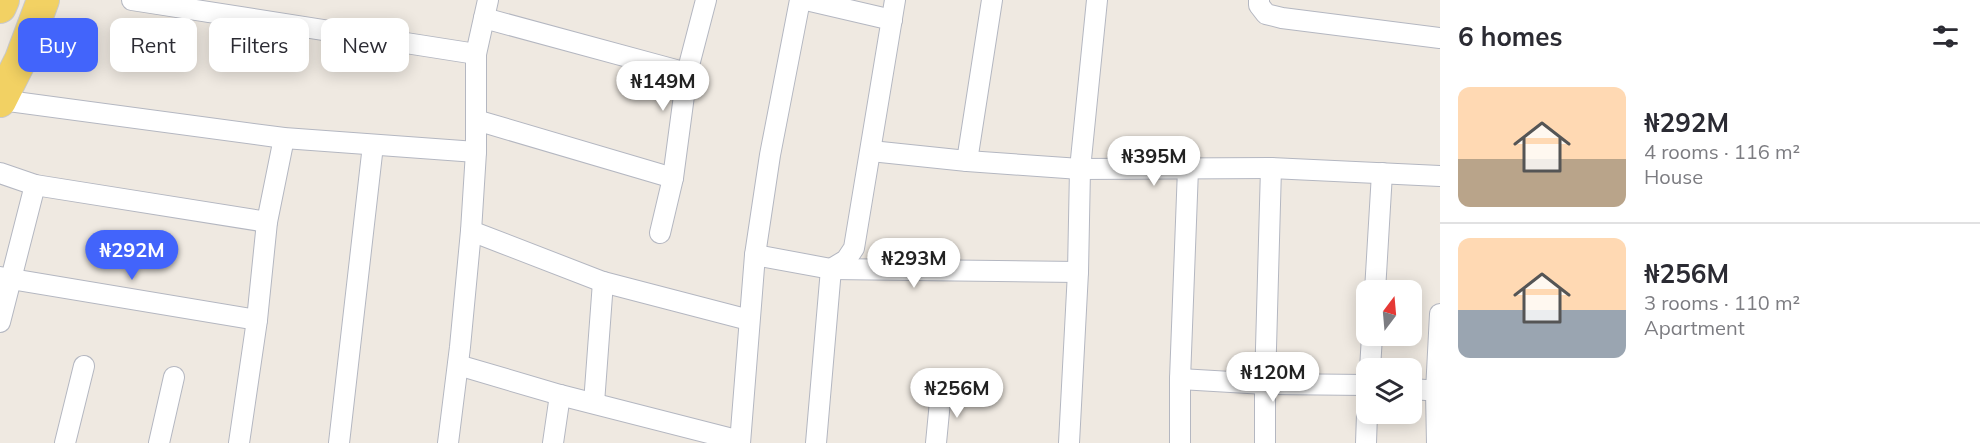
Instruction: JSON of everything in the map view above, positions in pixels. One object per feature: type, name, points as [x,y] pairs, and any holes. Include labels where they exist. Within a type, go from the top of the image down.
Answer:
[{"type":"main road","points":[[0,7],[3,0]]},
{"type":"main road","points":[[0,101],[21,59],[43,0]]},
{"type":"street","points":[[132,0],[476,54]]},
{"type":"street","points":[[660,233],[673,178],[687,73],[706,0]]},
{"type":"street","points":[[458,365],[561,396],[740,442],[755,255],[770,155],[800,0]]},
{"type":"street","points":[[806,0],[892,20]]},
{"type":"street","points":[[831,269],[846,260],[854,248],[895,0]]},
{"type":"street","points":[[967,161],[992,0]]},
{"type":"street","points":[[1069,443],[1078,272],[1080,169],[1096,0]]},
{"type":"street","points":[[1259,0],[1259,5],[1266,14],[1282,18],[1440,38]]},
{"type":"street","points":[[448,443],[471,231],[476,152],[476,54],[486,9],[687,73]]},
{"type":"street","points":[[0,101],[284,138],[476,152]]},
{"type":"street","points":[[476,120],[673,178]]},
{"type":"street","points":[[239,443],[257,320],[267,222],[284,138]]},
{"type":"street","points":[[339,443],[373,145]]},
{"type":"street","points":[[871,151],[1080,169],[1271,168],[1440,176]]},
{"type":"street","points":[[1265,443],[1271,168]]},
{"type":"street","points":[[1180,443],[1180,379],[1188,169]]},
{"type":"street","points":[[0,173],[35,185],[267,222]]},
{"type":"street","points":[[1376,280],[1382,173]]},
{"type":"street","points":[[0,322],[5,279],[35,185]]},
{"type":"street","points":[[471,231],[603,282],[749,320]]},
{"type":"street","points":[[755,255],[831,269],[1078,272]]},
{"type":"street","points":[[816,443],[831,269]]},
{"type":"street","points":[[5,279],[257,320]]},
{"type":"street","points":[[594,403],[603,282]]},
{"type":"street","points":[[1437,443],[1440,314]]},
{"type":"street","points":[[65,443],[84,366]]},
{"type":"street","points":[[159,443],[174,377]]},
{"type":"street","points":[[1180,379],[1265,384],[1356,385]]},
{"type":"street","points":[[1422,390],[1438,391]]},
{"type":"street","points":[[936,443],[941,391]]},
{"type":"street","points":[[554,443],[561,396]]},
{"type":"street","points":[[1366,443],[1367,424]]}]
